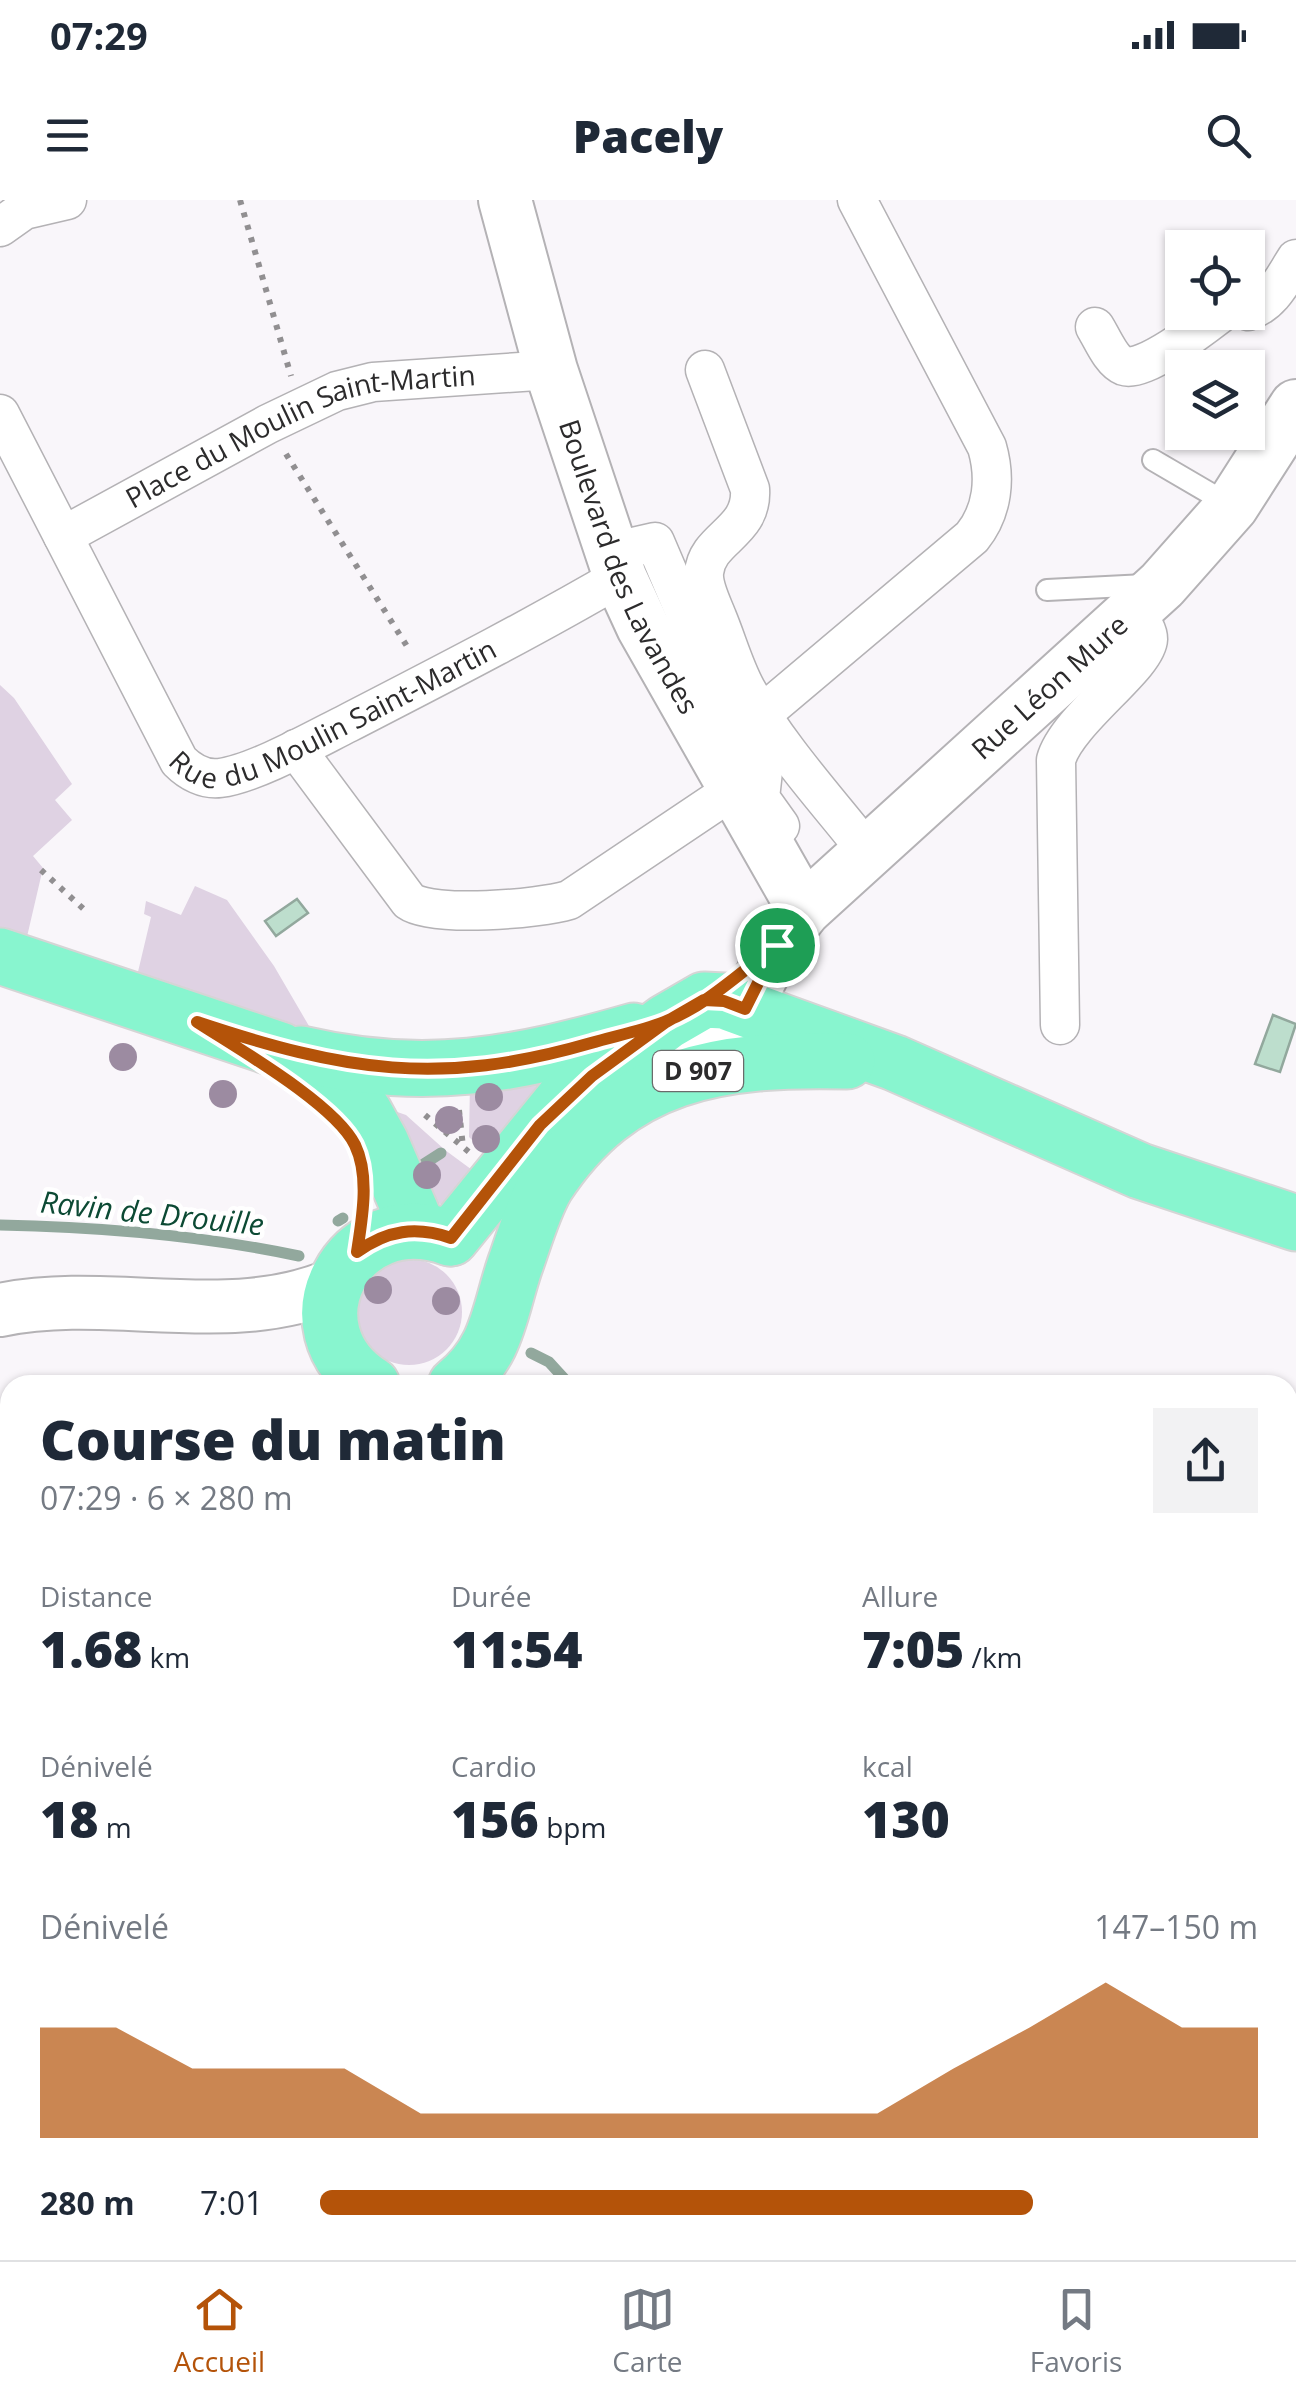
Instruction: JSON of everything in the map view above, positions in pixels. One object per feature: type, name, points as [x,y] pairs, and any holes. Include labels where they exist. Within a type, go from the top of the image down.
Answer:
[{"type":"main road","points":[[0,956],[280,1050],[354,1065],[455,1069],[553,1054],[705,1010]]},
{"type":"main road","name":"D 907","points":[[425,1223],[563,1100],[705,1010],[895,1063],[1140,1171],[1296,1223]]},
{"type":"main road","points":[[197,1022],[306,1096],[350,1136],[359,1156],[362,1214],[330,1312],[347,1366]]},
{"type":"main road","points":[[280,1050],[334,1085],[364,1112],[425,1223],[474,1255],[490,1278],[497,1305],[486,1363]]},
{"type":"main road","name":"D 907","points":[[486,1363],[515,1265],[544,1189],[568,1158],[614,1113],[690,1073],[744,1063],[895,1063]]},
{"type":"main road","points":[[346,1268],[374,1239],[425,1223]]},
{"type":"street","points":[[0,227],[24,210],[67,200]]},
{"type":"street","name":"Boulevard des Lavandes","points":[[505,200],[551,370],[616,564],[643,628],[797,908]]},
{"type":"street","points":[[762,714],[972,537],[981,523],[992,488],[987,447],[857,200]]},
{"type":"street","points":[[1265,301],[1296,259]]},
{"type":"street","points":[[1095,327],[1114,358],[1130,367],[1167,350],[1196,330]]},
{"type":"street","name":"Place du Moulin Saint-Martin","points":[[63,536],[337,391],[373,382],[551,370]]},
{"type":"street","points":[[705,370],[750,489],[751,501],[748,514],[738,527],[708,556],[704,581],[737,669],[762,714],[867,851]]},
{"type":"street","name":"Rue Léon Mure","points":[[797,908],[867,851],[1148,598],[1232,506],[1296,406]]},
{"type":"street","name":"Rue du Moulin Saint-Martin","points":[[0,414],[184,766],[217,779],[296,750],[513,639],[616,564]]},
{"type":"street","points":[[544,1189],[567,1140],[594,1110],[658,1070],[710,1047],[729,1032],[705,1010],[797,908],[760,798],[764,762],[699,645],[655,542],[616,564]]},
{"type":"street","points":[[1060,1025],[1056,760],[1070,730],[1144,652],[1148,598]]},
{"type":"street","points":[[296,750],[408,901],[432,910],[541,906],[569,900],[733,790]]},
{"type":"street","points":[[0,1310],[89,1301],[220,1308],[284,1301],[346,1268]]},
{"type":"street","points":[[220,1308],[347,1366]]},
{"type":"lane","points":[[1153,460],[1232,506]]},
{"type":"lane","points":[[1047,590],[1148,598]]},
{"type":"path","points":[[240,200],[284,416],[429,682]]},
{"type":"path","points":[[41,870],[88,913]]},
{"type":"path","points":[[424,1114],[479,1160]]},
{"type":"shaded area","points":[[0,685],[14,698],[72,784],[55,800],[72,820],[33,856],[43,868],[26,941],[0,932]]},
{"type":"shaded area","points":[[195,886],[227,900],[274,966],[316,1038],[137,976],[151,917],[144,914],[146,901],[181,915]]},
{"type":"shaded area","points":[[297,899],[308,913],[276,936],[265,921]]},
{"type":"shaded area","points":[[1273,1015],[1296,1024],[1280,1072],[1255,1064]]},
{"type":"shaded area","points":[[564,1066],[491,1158],[469,1137],[470,1084]]},
{"type":"shaded area","points":[[380,1106],[406,1115],[483,1178],[464,1201],[440,1204],[421,1194]]},
{"type":"shaded area","points":[[409,1259],[429,1263],[447,1274],[458,1292],[462,1312],[458,1332],[447,1350],[429,1361],[409,1365],[389,1361],[371,1350],[360,1332],[356,1312],[360,1292],[371,1274],[389,1263]]},
{"type":"waterway","points":[[416,1169],[441,1153]]},
{"type":"waterway","points":[[338,1221],[343,1218]]},
{"type":"waterway","name":"Ravin de Drouille","points":[[0,1225],[150,1233],[299,1256]]},
{"type":"waterway","name":"Ravin de Drouille","points":[[531,1353],[549,1362],[561,1375]]},
{"type":"route","points":[[777,945],[704,1000],[666,1022],[553,1054],[493,1066],[418,1070],[332,1062],[280,1050],[197,1022],[292,1086],[350,1136],[362,1174],[357,1252],[374,1239],[395,1232],[434,1232],[451,1238],[563,1100],[666,1022],[698,1003],[704,1000],[724,1001],[745,1009],[777,945]]}]
